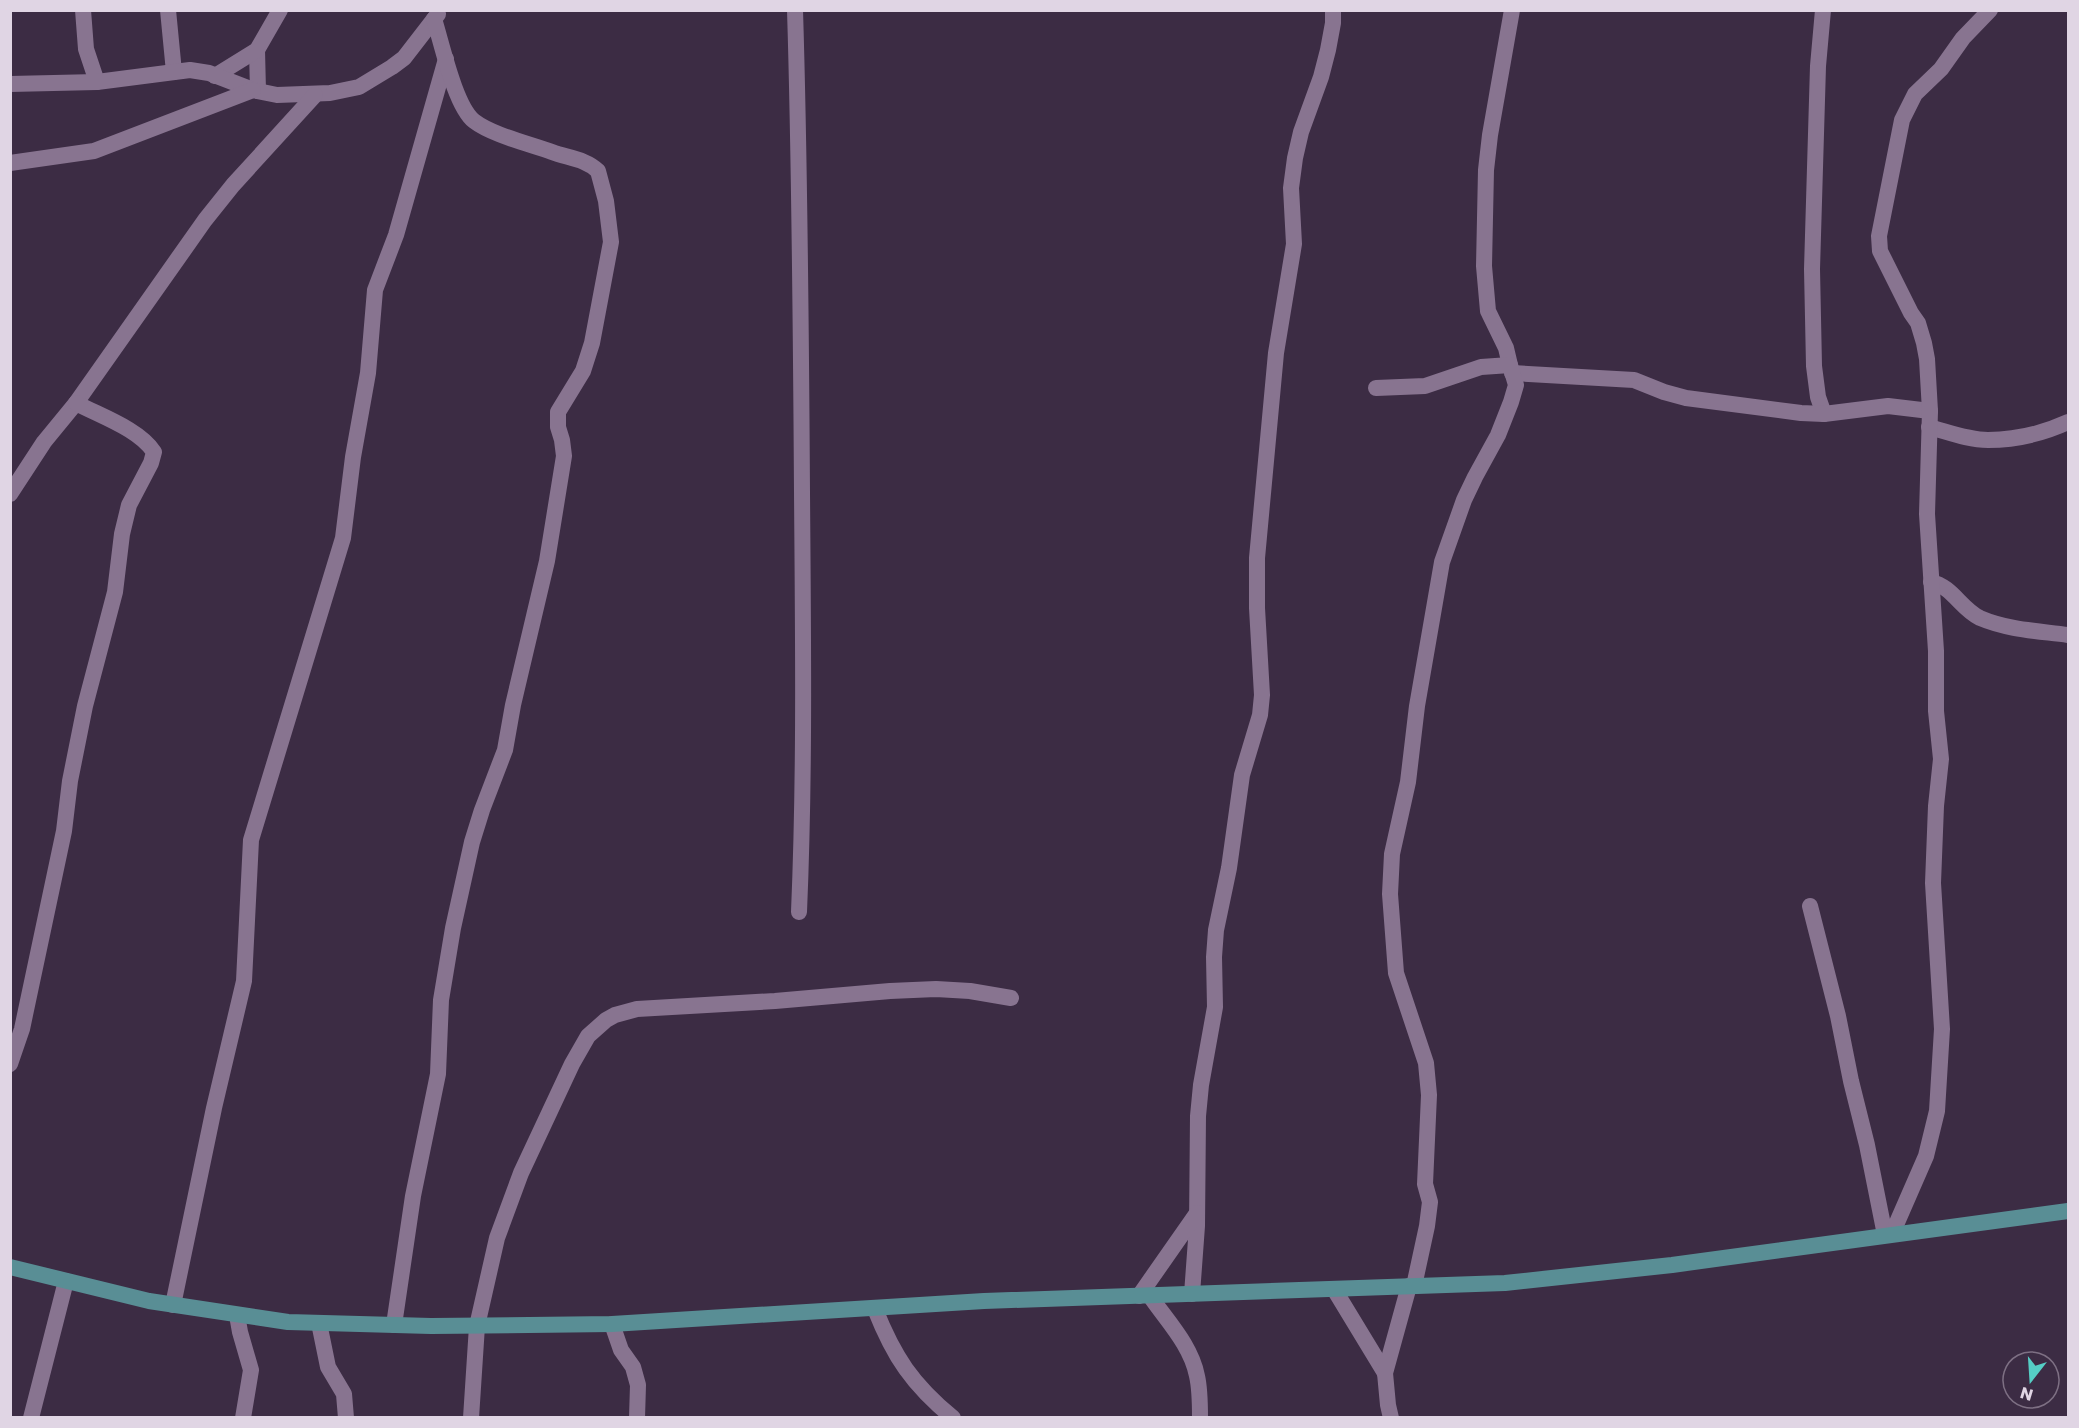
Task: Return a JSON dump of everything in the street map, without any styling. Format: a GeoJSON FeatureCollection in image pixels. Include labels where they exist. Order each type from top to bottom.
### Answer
{"type":"FeatureCollection","features":[{"type":"Feature","properties":{"kind":"main road"},"geometry":{"type":"LineString","coordinates":[[10,1267],[173,1305],[288,1322],[477,1326],[612,1324],[984,1302],[1505,1283],[1672,1265],[2068,1211]]}},
{"type":"Feature","properties":{"kind":"street"},"geometry":{"type":"LineString","coordinates":[[83,10],[86,49],[97,82]]}},
{"type":"Feature","properties":{"kind":"street"},"geometry":{"type":"LineString","coordinates":[[168,10],[174,72]]}},
{"type":"Feature","properties":{"kind":"street"},"geometry":{"type":"LineString","coordinates":[[215,76],[257,50],[280,10]]}},
{"type":"Feature","properties":{"kind":"street"},"geometry":{"type":"LineString","coordinates":[[795,10],[802,375],[804,664],[803,805],[799,912]]}},
{"type":"Feature","properties":{"kind":"street"},"geometry":{"type":"LineString","coordinates":[[1192,1294],[1201,1085],[1215,1007],[1216,930],[1229,868],[1242,775],[1260,715],[1262,695],[1257,608],[1257,558],[1276,353],[1294,244],[1292,188],[1295,158],[1301,132],[1321,78],[1333,23],[1333,10]]}},
{"type":"Feature","properties":{"kind":"street"},"geometry":{"type":"LineString","coordinates":[[1391,1418],[1385,1372],[1412,1286],[1427,1226],[1430,1202],[1425,1184],[1429,1095],[1426,1063],[1396,973],[1390,894],[1392,854],[1408,782],[1417,706],[1442,562],[1464,500],[1498,435],[1516,385],[1506,348],[1488,311],[1484,266],[1486,170],[1512,10]]}},
{"type":"Feature","properties":{"kind":"street"},"geometry":{"type":"LineString","coordinates":[[1823,10],[1817,89],[1812,269],[1814,366],[1818,397],[1824,414]]}},
{"type":"Feature","properties":{"kind":"street"},"geometry":{"type":"LineString","coordinates":[[1888,1234],[1932,1136],[1937,1111],[1941,1063],[1941,1010],[1933,884],[1936,807],[1941,759],[1936,711],[1936,651],[1927,514],[1929,419],[1924,343],[1918,323],[1880,251],[1879,236],[1902,120],[1915,94],[1941,69],[1963,38],[1990,10]]}},
{"type":"Feature","properties":{"kind":"street"},"geometry":{"type":"LineString","coordinates":[[10,84],[97,82],[190,70],[276,95],[330,93],[359,87],[404,58],[437,15]]}},
{"type":"Feature","properties":{"kind":"street"},"geometry":{"type":"LineString","coordinates":[[394,1325],[413,1196],[438,1074],[441,1000],[453,928],[472,842],[505,750],[513,705],[547,561],[564,456],[558,427],[558,412],[582,371],[592,343],[611,242],[606,201],[598,171],[584,161],[567,158],[498,133],[474,121],[464,110],[446,59],[437,15]]}},
{"type":"Feature","properties":{"kind":"street"},"geometry":{"type":"LineString","coordinates":[[256,90],[257,50]]}},
{"type":"Feature","properties":{"kind":"street"},"geometry":{"type":"LineString","coordinates":[[173,1305],[244,981],[251,840],[343,538],[353,457],[368,373],[375,290],[396,235],[446,59]]}},
{"type":"Feature","properties":{"kind":"street"},"geometry":{"type":"LineString","coordinates":[[226,101],[235,84]]}},
{"type":"Feature","properties":{"kind":"street"},"geometry":{"type":"LineString","coordinates":[[10,163],[94,151],[256,90]]}},
{"type":"Feature","properties":{"kind":"street"},"geometry":{"type":"LineString","coordinates":[[10,494],[44,442],[75,403],[205,220],[233,185],[315,94]]}},
{"type":"Feature","properties":{"kind":"street"},"geometry":{"type":"LineString","coordinates":[[1376,388],[1425,386],[1481,367],[1634,380],[1686,398],[1801,414],[1824,414],[1888,406],[1929,419],[1960,435],[1988,440],[2041,434],[2068,422]]}},
{"type":"Feature","properties":{"kind":"street"},"geometry":{"type":"LineString","coordinates":[[10,1064],[22,1029],[59,853],[85,706],[115,592],[122,534],[129,505],[151,463],[154,452],[138,435],[75,403]]}},
{"type":"Feature","properties":{"kind":"street"},"geometry":{"type":"LineString","coordinates":[[1931,582],[1944,587],[1970,612],[1980,618],[2023,630],[2068,635]]}},
{"type":"Feature","properties":{"kind":"street"},"geometry":{"type":"LineString","coordinates":[[1810,906],[1888,1234]]}},
{"type":"Feature","properties":{"kind":"street"},"geometry":{"type":"LineString","coordinates":[[471,1418],[477,1326],[497,1238],[539,1131],[580,1048],[588,1036],[606,1020],[637,1009],[936,988],[1011,998]]}},
{"type":"Feature","properties":{"kind":"street"},"geometry":{"type":"LineString","coordinates":[[1197,1213],[1145,1296],[1181,1340],[1193,1362],[1197,1376],[1200,1418]]}},
{"type":"Feature","properties":{"kind":"street"},"geometry":{"type":"LineString","coordinates":[[31,1418],[66,1281]]}},
{"type":"Feature","properties":{"kind":"street"},"geometry":{"type":"LineString","coordinates":[[1334,1289],[1385,1372]]}},
{"type":"Feature","properties":{"kind":"street"},"geometry":{"type":"LineString","coordinates":[[875,1309],[887,1338],[909,1376],[953,1418]]}},
{"type":"Feature","properties":{"kind":"street"},"geometry":{"type":"LineString","coordinates":[[237,1315],[251,1370],[243,1418]]}},
{"type":"Feature","properties":{"kind":"street"},"geometry":{"type":"LineString","coordinates":[[319,1323],[328,1367],[344,1394],[346,1418]]}},
{"type":"Feature","properties":{"kind":"street"},"geometry":{"type":"LineString","coordinates":[[612,1324],[621,1350],[633,1367],[638,1385],[637,1418]]}}]}
